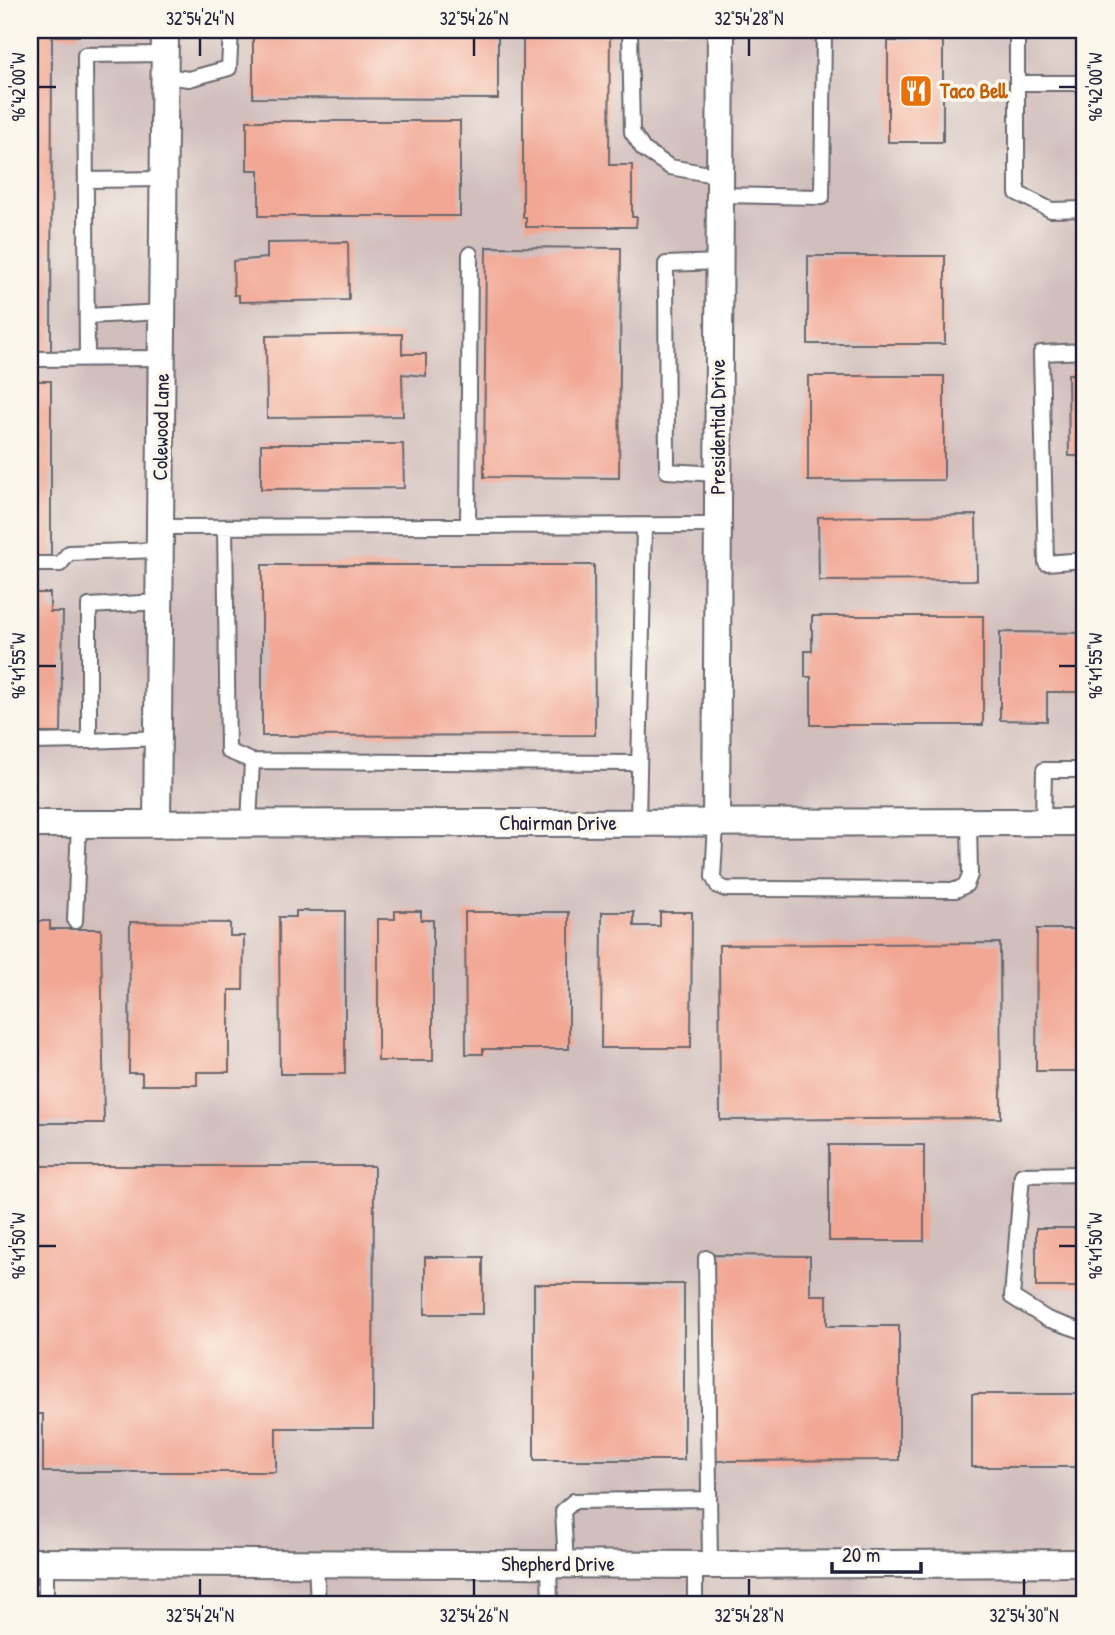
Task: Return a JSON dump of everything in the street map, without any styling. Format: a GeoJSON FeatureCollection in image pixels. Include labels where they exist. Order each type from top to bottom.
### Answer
{"type":"FeatureCollection","features":[{"type":"Feature","properties":{"kind":"street","name":"Presidential Drive"},"geometry":{"type":"LineString","coordinates":[[716,824],[721,30]]}},
{"type":"Feature","properties":{"kind":"street","name":"Colewood Lane"},"geometry":{"type":"LineString","coordinates":[[157,824],[165,54]]}},
{"type":"Feature","properties":{"kind":"street","name":"Chairman Drive"},"geometry":{"type":"LineString","coordinates":[[30,824],[1085,822]]}},
{"type":"Feature","properties":{"kind":"street","name":"Shepherd Drive"},"geometry":{"type":"LineString","coordinates":[[38,1562],[703,1565],[1085,1563]]}},
{"type":"Feature","properties":{"kind":"lane"},"geometry":{"type":"LineString","coordinates":[[88,358],[85,55],[165,54],[189,79],[229,68],[231,30]]}},
{"type":"Feature","properties":{"kind":"lane"},"geometry":{"type":"LineString","coordinates":[[630,30],[632,132],[643,149],[670,167],[720,185],[822,197],[824,30]]}},
{"type":"Feature","properties":{"kind":"lane"},"geometry":{"type":"LineString","coordinates":[[1017,30],[1017,193],[1051,210],[1085,209]]}},
{"type":"Feature","properties":{"kind":"lane"},"geometry":{"type":"LineString","coordinates":[[1017,83],[1085,83]]}},
{"type":"Feature","properties":{"kind":"lane"},"geometry":{"type":"LineString","coordinates":[[86,180],[164,179]]}},
{"type":"Feature","properties":{"kind":"lane"},"geometry":{"type":"LineString","coordinates":[[468,526],[470,254]]}},
{"type":"Feature","properties":{"kind":"lane"},"geometry":{"type":"LineString","coordinates":[[718,474],[667,471],[666,264],[719,262]]}},
{"type":"Feature","properties":{"kind":"lane"},"geometry":{"type":"LineString","coordinates":[[88,316],[162,312]]}},
{"type":"Feature","properties":{"kind":"lane"},"geometry":{"type":"LineString","coordinates":[[1085,351],[1041,353],[1046,563],[1085,560]]}},
{"type":"Feature","properties":{"kind":"lane"},"geometry":{"type":"LineString","coordinates":[[30,359],[162,358]]}},
{"type":"Feature","properties":{"kind":"lane"},"geometry":{"type":"LineString","coordinates":[[30,564],[60,564],[69,553],[225,527],[717,525]]}},
{"type":"Feature","properties":{"kind":"lane"},"geometry":{"type":"LineString","coordinates":[[638,823],[644,526]]}},
{"type":"Feature","properties":{"kind":"lane"},"geometry":{"type":"LineString","coordinates":[[225,527],[228,751],[252,761],[638,763]]}},
{"type":"Feature","properties":{"kind":"lane"},"geometry":{"type":"LineString","coordinates":[[89,740],[89,606],[159,602]]}},
{"type":"Feature","properties":{"kind":"lane"},"geometry":{"type":"LineString","coordinates":[[30,742],[159,738]]}},
{"type":"Feature","properties":{"kind":"lane"},"geometry":{"type":"LineString","coordinates":[[249,824],[252,761]]}},
{"type":"Feature","properties":{"kind":"lane"},"geometry":{"type":"LineString","coordinates":[[1043,822],[1044,770],[1085,770]]}},
{"type":"Feature","properties":{"kind":"lane"},"geometry":{"type":"LineString","coordinates":[[716,824],[713,877],[718,886],[726,889],[956,890],[966,885],[970,875],[969,823]]}},
{"type":"Feature","properties":{"kind":"lane"},"geometry":{"type":"LineString","coordinates":[[75,921],[79,824]]}},
{"type":"Feature","properties":{"kind":"lane"},"geometry":{"type":"LineString","coordinates":[[1085,1174],[1022,1175],[1012,1297],[1047,1320],[1085,1332]]}},
{"type":"Feature","properties":{"kind":"lane"},"geometry":{"type":"LineString","coordinates":[[695,1605],[703,1565],[709,1499],[706,1258]]}},
{"type":"Feature","properties":{"kind":"lane"},"geometry":{"type":"LineString","coordinates":[[550,1605],[563,1511],[574,1501],[709,1499]]}},
{"type":"Feature","properties":{"kind":"lane"},"geometry":{"type":"LineString","coordinates":[[38,1562],[46,1605]]}},
{"type":"Feature","properties":{"kind":"lane"},"geometry":{"type":"LineString","coordinates":[[316,1563],[317,1605]]}},
{"type":"Feature","properties":{"kind":"shaded area"},"geometry":{"type":"Polygon","coordinates":[[[30,30],[1085,30],[1085,1605],[30,1605],[30,30]]]}},
{"type":"Feature","properties":{"kind":"building"},"geometry":{"type":"Polygon","coordinates":[[[30,30],[79,30],[79,36],[52,36],[51,353],[30,353],[30,30]]]}},
{"type":"Feature","properties":{"kind":"building"},"geometry":{"type":"Polygon","coordinates":[[[253,30],[498,30],[498,99],[253,98],[253,30]]]}},
{"type":"Feature","properties":{"kind":"building"},"geometry":{"type":"Polygon","coordinates":[[[523,30],[610,30],[609,165],[632,165],[632,217],[637,217],[636,227],[526,227],[526,217],[523,217],[523,30]]]}},
{"type":"Feature","properties":{"kind":"building","name":"Taco Bell"},"geometry":{"type":"Polygon","coordinates":[[[888,41],[943,41],[943,142],[888,142],[888,41]]]}},
{"type":"Feature","properties":{"kind":"building"},"geometry":{"type":"Polygon","coordinates":[[[247,121],[460,121],[460,216],[259,216],[259,170],[247,170],[247,121]]]}},
{"type":"Feature","properties":{"kind":"building"},"geometry":{"type":"Polygon","coordinates":[[[348,242],[349,300],[239,302],[239,295],[234,295],[233,261],[267,258],[267,243],[348,242]]]}},
{"type":"Feature","properties":{"kind":"building"},"geometry":{"type":"Polygon","coordinates":[[[486,247],[621,248],[619,478],[484,477],[486,247]]]}},
{"type":"Feature","properties":{"kind":"building"},"geometry":{"type":"Polygon","coordinates":[[[808,256],[945,256],[945,344],[808,344],[808,256]]]}},
{"type":"Feature","properties":{"kind":"building"},"geometry":{"type":"Polygon","coordinates":[[[402,334],[402,354],[426,354],[426,376],[402,374],[403,416],[267,418],[266,336],[402,334]]]}},
{"type":"Feature","properties":{"kind":"building"},"geometry":{"type":"Polygon","coordinates":[[[1068,374],[1085,374],[1085,456],[1069,456],[1068,374]]]}},
{"type":"Feature","properties":{"kind":"building"},"geometry":{"type":"Polygon","coordinates":[[[808,376],[944,376],[944,480],[808,481],[808,376]]]}},
{"type":"Feature","properties":{"kind":"building"},"geometry":{"type":"Polygon","coordinates":[[[30,381],[51,381],[51,558],[30,558],[30,381]]]}},
{"type":"Feature","properties":{"kind":"building"},"geometry":{"type":"Polygon","coordinates":[[[261,444],[403,444],[404,488],[261,489],[261,444]]]}},
{"type":"Feature","properties":{"kind":"building"},"geometry":{"type":"Polygon","coordinates":[[[976,515],[977,580],[819,581],[818,517],[976,515]]]}},
{"type":"Feature","properties":{"kind":"building"},"geometry":{"type":"Polygon","coordinates":[[[262,565],[594,565],[595,735],[262,736],[262,565]]]}},
{"type":"Feature","properties":{"kind":"building"},"geometry":{"type":"Polygon","coordinates":[[[30,593],[50,593],[50,612],[63,612],[61,733],[30,733],[30,593]]]}},
{"type":"Feature","properties":{"kind":"building"},"geometry":{"type":"Polygon","coordinates":[[[812,616],[983,616],[983,725],[811,725],[811,677],[805,677],[805,651],[812,651],[812,616]]]}},
{"type":"Feature","properties":{"kind":"building"},"geometry":{"type":"Polygon","coordinates":[[[1000,632],[1085,633],[1085,692],[1047,692],[1047,721],[1000,720],[1000,632]]]}},
{"type":"Feature","properties":{"kind":"building"},"geometry":{"type":"Polygon","coordinates":[[[296,911],[345,911],[345,1074],[280,1074],[279,917],[296,917],[296,911]]]}},
{"type":"Feature","properties":{"kind":"building"},"geometry":{"type":"Polygon","coordinates":[[[395,911],[421,911],[421,920],[433,920],[433,1061],[378,1061],[378,919],[395,919],[395,911]]]}},
{"type":"Feature","properties":{"kind":"building"},"geometry":{"type":"Polygon","coordinates":[[[465,912],[569,912],[569,1049],[483,1049],[483,1054],[466,1054],[465,912]]]}},
{"type":"Feature","properties":{"kind":"building"},"geometry":{"type":"Polygon","coordinates":[[[602,912],[634,912],[634,926],[660,926],[660,912],[692,912],[691,1048],[601,1048],[602,912]]]}},
{"type":"Feature","properties":{"kind":"building"},"geometry":{"type":"Polygon","coordinates":[[[30,921],[50,921],[50,929],[101,929],[104,1123],[30,1123],[30,921]]]}},
{"type":"Feature","properties":{"kind":"building"},"geometry":{"type":"Polygon","coordinates":[[[130,922],[230,923],[230,936],[244,936],[243,990],[229,990],[229,1072],[197,1072],[197,1085],[142,1085],[142,1073],[129,1073],[130,922]]]}},
{"type":"Feature","properties":{"kind":"building"},"geometry":{"type":"Polygon","coordinates":[[[1037,929],[1085,929],[1085,1071],[1036,1071],[1037,929]]]}},
{"type":"Feature","properties":{"kind":"building"},"geometry":{"type":"Polygon","coordinates":[[[1000,943],[1001,1118],[720,1120],[719,945],[1000,943]]]}},
{"type":"Feature","properties":{"kind":"building"},"geometry":{"type":"Polygon","coordinates":[[[829,1145],[924,1145],[924,1241],[829,1241],[829,1145]]]}},
{"type":"Feature","properties":{"kind":"building"},"geometry":{"type":"Polygon","coordinates":[[[30,1166],[374,1166],[373,1428],[276,1428],[276,1472],[43,1472],[43,1414],[30,1414],[30,1166]]]}},
{"type":"Feature","properties":{"kind":"building"},"geometry":{"type":"Polygon","coordinates":[[[1036,1228],[1085,1228],[1085,1287],[1036,1287],[1036,1228]]]}},
{"type":"Feature","properties":{"kind":"building"},"geometry":{"type":"Polygon","coordinates":[[[713,1255],[810,1256],[810,1295],[827,1295],[827,1326],[899,1326],[899,1460],[713,1461],[713,1255]]]}},
{"type":"Feature","properties":{"kind":"building"},"geometry":{"type":"Polygon","coordinates":[[[425,1257],[483,1257],[483,1314],[425,1314],[425,1257]]]}},
{"type":"Feature","properties":{"kind":"building"},"geometry":{"type":"Polygon","coordinates":[[[534,1284],[684,1284],[684,1460],[534,1460],[534,1284]]]}},
{"type":"Feature","properties":{"kind":"building"},"geometry":{"type":"Polygon","coordinates":[[[972,1394],[1085,1394],[1085,1467],[972,1467],[972,1394]]]}},
{"type":"Feature","properties":{"kind":"place","name":"Taco Bell"},"geometry":{"type":"Point","coordinates":[916,91]}}]}
